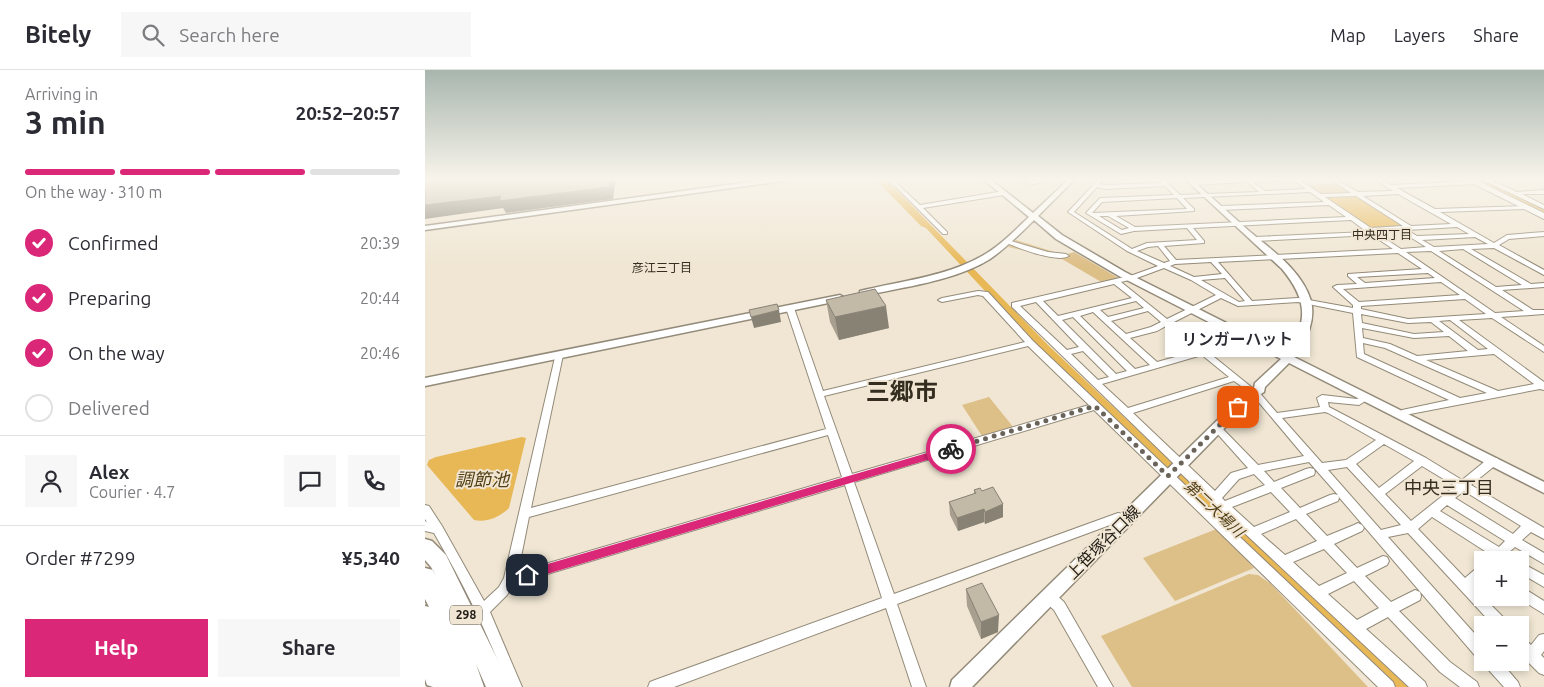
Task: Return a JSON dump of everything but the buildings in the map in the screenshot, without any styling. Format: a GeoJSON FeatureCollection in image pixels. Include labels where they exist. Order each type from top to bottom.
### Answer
{"type":"FeatureCollection","features":[{"type":"Feature","properties":{"kind":"highway","name":"298"},"geometry":{"type":"LineString","coordinates":[[425,547],[439,561],[505,682]]}},
{"type":"Feature","properties":{"kind":"highway","name":"298"},"geometry":{"type":"LineString","coordinates":[[425,552],[472,654]]}},
{"type":"Feature","properties":{"kind":"highway"},"geometry":{"type":"LineString","coordinates":[[425,577],[443,612],[473,687]]}},
{"type":"Feature","properties":{"kind":"highway"},"geometry":{"type":"LineString","coordinates":[[425,616],[445,682]]}},
{"type":"Feature","properties":{"kind":"highway"},"geometry":{"type":"LineString","coordinates":[[425,649],[445,682]]}},
{"type":"Feature","properties":{"kind":"main road"},"geometry":{"type":"LineString","coordinates":[[1526,208],[1544,216]]}},
{"type":"Feature","properties":{"kind":"street"},"geometry":{"type":"LineString","coordinates":[[425,228],[573,208]]}},
{"type":"Feature","properties":{"kind":"street"},"geometry":{"type":"LineString","coordinates":[[920,208],[945,233]]}},
{"type":"Feature","properties":{"kind":"street"},"geometry":{"type":"LineString","coordinates":[[1023,208],[1070,244],[1132,278],[1544,482]]}},
{"type":"Feature","properties":{"kind":"street"},"geometry":{"type":"LineString","coordinates":[[1025,208],[1034,216]]}},
{"type":"Feature","properties":{"kind":"street"},"geometry":{"type":"LineString","coordinates":[[425,382],[917,282],[975,263],[1002,246],[1042,208]]}},
{"type":"Feature","properties":{"kind":"street"},"geometry":{"type":"LineString","coordinates":[[1075,208],[1071,212],[1132,251],[1193,279],[1238,304],[1306,301],[1357,308],[1408,321],[1544,312]]}},
{"type":"Feature","properties":{"kind":"street"},"geometry":{"type":"LineString","coordinates":[[1093,208],[1089,212],[1121,232]]}},
{"type":"Feature","properties":{"kind":"street"},"geometry":{"type":"LineString","coordinates":[[1093,215],[1192,210],[1190,208]]}},
{"type":"Feature","properties":{"kind":"street"},"geometry":{"type":"LineString","coordinates":[[1221,208],[1226,208]]}},
{"type":"Feature","properties":{"kind":"street","name":"上笹塚谷口線"},"geometry":{"type":"LineString","coordinates":[[959,687],[1289,357],[1305,331],[1308,317],[1306,301],[1293,276],[1221,208]]}},
{"type":"Feature","properties":{"kind":"street"},"geometry":{"type":"LineString","coordinates":[[1337,208],[1544,349]]}},
{"type":"Feature","properties":{"kind":"street"},"geometry":{"type":"LineString","coordinates":[[1379,208],[1411,228]]}},
{"type":"Feature","properties":{"kind":"street"},"geometry":{"type":"LineString","coordinates":[[1428,208],[1542,270]]}},
{"type":"Feature","properties":{"kind":"street"},"geometry":{"type":"LineString","coordinates":[[1434,211],[1506,208]]}},
{"type":"Feature","properties":{"kind":"street"},"geometry":{"type":"LineString","coordinates":[[1109,214],[1134,229]]}},
{"type":"Feature","properties":{"kind":"street"},"geometry":{"type":"LineString","coordinates":[[1107,235],[1134,229],[1353,218]]}},
{"type":"Feature","properties":{"kind":"street"},"geometry":{"type":"LineString","coordinates":[[1255,239],[1459,225]]}},
{"type":"Feature","properties":{"kind":"street"},"geometry":{"type":"LineString","coordinates":[[1132,251],[1147,245],[1202,242],[1188,226]]}},
{"type":"Feature","properties":{"kind":"street"},"geometry":{"type":"LineString","coordinates":[[1400,228],[1544,320]]}},
{"type":"Feature","properties":{"kind":"street"},"geometry":{"type":"LineString","coordinates":[[1193,279],[1214,261],[1495,245],[1507,237],[1544,234]]}},
{"type":"Feature","properties":{"kind":"street"},"geometry":{"type":"LineString","coordinates":[[1416,238],[1477,235]]}},
{"type":"Feature","properties":{"kind":"street"},"geometry":{"type":"LineString","coordinates":[[1011,243],[1047,254],[1066,256]]}},
{"type":"Feature","properties":{"kind":"street"},"geometry":{"type":"LineString","coordinates":[[1159,244],[1174,262]]}},
{"type":"Feature","properties":{"kind":"street"},"geometry":{"type":"LineString","coordinates":[[1465,247],[1529,286]]}},
{"type":"Feature","properties":{"kind":"street"},"geometry":{"type":"LineString","coordinates":[[1214,261],[1250,303]]}},
{"type":"Feature","properties":{"kind":"street"},"geometry":{"type":"LineString","coordinates":[[1227,276],[1174,262],[1132,278],[1015,305],[1127,412],[1175,469],[1388,687]]}},
{"type":"Feature","properties":{"kind":"street"},"geometry":{"type":"LineString","coordinates":[[1363,285],[1351,276],[1429,271]]}},
{"type":"Feature","properties":{"kind":"street"},"geometry":{"type":"LineString","coordinates":[[1443,280],[1337,287],[1357,308],[1360,355],[1458,401]]}},
{"type":"Feature","properties":{"kind":"street"},"geometry":{"type":"LineString","coordinates":[[1116,282],[1253,392],[1276,416],[1312,464],[1378,535],[1474,644]]}},
{"type":"Feature","properties":{"kind":"street"},"geometry":{"type":"LineString","coordinates":[[1494,289],[1544,285]]}},
{"type":"Feature","properties":{"kind":"street"},"geometry":{"type":"LineString","coordinates":[[942,300],[977,293],[985,294],[1030,343],[1095,406],[1220,502],[1420,687]]}},
{"type":"Feature","properties":{"kind":"street"},"geometry":{"type":"LineString","coordinates":[[1125,337],[1154,330],[1221,295]]}},
{"type":"Feature","properties":{"kind":"street"},"geometry":{"type":"LineString","coordinates":[[1357,308],[1467,297]]}},
{"type":"Feature","properties":{"kind":"street"},"geometry":{"type":"LineString","coordinates":[[1057,318],[1137,299]]}},
{"type":"Feature","properties":{"kind":"street"},"geometry":{"type":"LineString","coordinates":[[1039,300],[1114,377]]}},
{"type":"Feature","properties":{"kind":"street"},"geometry":{"type":"LineString","coordinates":[[791,308],[919,687]]}},
{"type":"Feature","properties":{"kind":"street"},"geometry":{"type":"LineString","coordinates":[[1106,320],[1149,309]]}},
{"type":"Feature","properties":{"kind":"street"},"geometry":{"type":"LineString","coordinates":[[1095,310],[1155,365]]}},
{"type":"Feature","properties":{"kind":"street"},"geometry":{"type":"LineString","coordinates":[[1074,314],[1133,372]]}},
{"type":"Feature","properties":{"kind":"street"},"geometry":{"type":"LineString","coordinates":[[1452,318],[1544,386]]}},
{"type":"Feature","properties":{"kind":"street"},"geometry":{"type":"LineString","coordinates":[[1433,320],[1476,353]]}},
{"type":"Feature","properties":{"kind":"street"},"geometry":{"type":"LineString","coordinates":[[1358,325],[1414,336],[1451,334]]}},
{"type":"Feature","properties":{"kind":"street"},"geometry":{"type":"LineString","coordinates":[[1359,340],[1387,346],[1497,394]]}},
{"type":"Feature","properties":{"kind":"street"},"geometry":{"type":"LineString","coordinates":[[820,394],[1030,343]]}},
{"type":"Feature","properties":{"kind":"street"},"geometry":{"type":"LineString","coordinates":[[1065,353],[1084,348]]}},
{"type":"Feature","properties":{"kind":"street"},"geometry":{"type":"LineString","coordinates":[[1096,383],[1202,352]]}},
{"type":"Feature","properties":{"kind":"street"},"geometry":{"type":"LineString","coordinates":[[1415,358],[1497,352]]}},
{"type":"Feature","properties":{"kind":"street"},"geometry":{"type":"LineString","coordinates":[[481,610],[503,591],[510,580],[559,354]]}},
{"type":"Feature","properties":{"kind":"street"},"geometry":{"type":"LineString","coordinates":[[1289,357],[1365,398],[1544,488]]}},
{"type":"Feature","properties":{"kind":"street"},"geometry":{"type":"LineString","coordinates":[[1127,412],[1234,378]]}},
{"type":"Feature","properties":{"kind":"street"},"geometry":{"type":"LineString","coordinates":[[1405,412],[1544,386]]}},
{"type":"Feature","properties":{"kind":"street"},"geometry":{"type":"LineString","coordinates":[[1325,409],[1321,398],[1359,402],[1365,398]]}},
{"type":"Feature","properties":{"kind":"street"},"geometry":{"type":"LineString","coordinates":[[510,580],[1095,406]]}},
{"type":"Feature","properties":{"kind":"street"},"geometry":{"type":"LineString","coordinates":[[1276,416],[1325,409],[1422,461],[1544,534]]}},
{"type":"Feature","properties":{"kind":"street"},"geometry":{"type":"LineString","coordinates":[[1217,428],[1445,667],[1472,687]]}},
{"type":"Feature","properties":{"kind":"street"},"geometry":{"type":"LineString","coordinates":[[525,514],[832,431]]}},
{"type":"Feature","properties":{"kind":"street"},"geometry":{"type":"LineString","coordinates":[[1220,502],[1235,476],[1256,469],[1349,463],[1383,440]]}},
{"type":"Feature","properties":{"kind":"street"},"geometry":{"type":"LineString","coordinates":[[1378,494],[1422,461]]}},
{"type":"Feature","properties":{"kind":"street"},"geometry":{"type":"LineString","coordinates":[[1378,535],[1411,528],[1493,462]]}},
{"type":"Feature","properties":{"kind":"street"},"geometry":{"type":"LineString","coordinates":[[1349,463],[1493,616]]}},
{"type":"Feature","properties":{"kind":"street"},"geometry":{"type":"LineString","coordinates":[[1220,502],[1273,487],[1312,464]]}},
{"type":"Feature","properties":{"kind":"street"},"geometry":{"type":"LineString","coordinates":[[1253,532],[1333,498]]}},
{"type":"Feature","properties":{"kind":"street"},"geometry":{"type":"LineString","coordinates":[[1447,499],[1544,559]]}},
{"type":"Feature","properties":{"kind":"street"},"geometry":{"type":"LineString","coordinates":[[425,509],[431,527],[481,610],[505,682]]}},
{"type":"Feature","properties":{"kind":"street"},"geometry":{"type":"LineString","coordinates":[[1432,511],[1491,551]]}},
{"type":"Feature","properties":{"kind":"street"},"geometry":{"type":"LineString","coordinates":[[655,687],[1109,520],[1118,517],[1126,518]]}},
{"type":"Feature","properties":{"kind":"street"},"geometry":{"type":"LineString","coordinates":[[1506,551],[1514,540],[1530,525]]}},
{"type":"Feature","properties":{"kind":"street"},"geometry":{"type":"LineString","coordinates":[[1284,561],[1358,528]]}},
{"type":"Feature","properties":{"kind":"street"},"geometry":{"type":"LineString","coordinates":[[1318,593],[1383,561]]}},
{"type":"Feature","properties":{"kind":"street"},"geometry":{"type":"LineString","coordinates":[[1529,573],[1544,582]]}},
{"type":"Feature","properties":{"kind":"street"},"geometry":{"type":"LineString","coordinates":[[1465,586],[1474,578]]}},
{"type":"Feature","properties":{"kind":"street"},"geometry":{"type":"LineString","coordinates":[[1356,627],[1415,596]]}},
{"type":"Feature","properties":{"kind":"street"},"geometry":{"type":"LineString","coordinates":[[1049,597],[1059,606],[1106,687]]}},
{"type":"Feature","properties":{"kind":"street"},"geometry":{"type":"LineString","coordinates":[[1529,598],[1544,608]]}},
{"type":"Feature","properties":{"kind":"street"},"geometry":{"type":"LineString","coordinates":[[1544,640],[1531,656],[1544,668]]}},
{"type":"Feature","properties":{"kind":"street"},"geometry":{"type":"LineString","coordinates":[[1499,671],[1513,687]]}},
{"type":"Feature","properties":{"kind":"shaded area"},"geometry":{"type":"Polygon","coordinates":[[[1016,240],[1064,255],[1074,252],[1120,279],[1103,283],[1062,259],[1008,247],[1016,240]]]}},
{"type":"Feature","properties":{"kind":"shaded area"},"geometry":{"type":"Polygon","coordinates":[[[989,397],[1014,428],[982,436],[962,405],[989,397]]]}},
{"type":"Feature","properties":{"kind":"shaded area"},"geometry":{"type":"Polygon","coordinates":[[[1219,528],[1254,568],[1175,601],[1143,558],[1219,528]]]}},
{"type":"Feature","properties":{"kind":"shaded area"},"geometry":{"type":"Polygon","coordinates":[[[1249,574],[1258,575],[1271,584],[1368,687],[1132,687],[1101,636],[1249,574]]]}},
{"type":"Feature","properties":{"kind":"water","name":"第二大場川"},"geometry":{"type":"Polygon","coordinates":[[[903,208],[914,208],[1048,345],[1409,687],[1393,687],[1044,354],[926,228],[921,226],[903,208]]]}},
{"type":"Feature","properties":{"kind":"water"},"geometry":{"type":"Polygon","coordinates":[[[1341,208],[1375,208],[1404,226],[1371,228],[1341,208]]]}},
{"type":"Feature","properties":{"kind":"water"},"geometry":{"type":"Polygon","coordinates":[[[1533,208],[1544,209],[1544,213],[1533,208]]]}},
{"type":"Feature","properties":{"kind":"water","name":"調節池"},"geometry":{"type":"Polygon","coordinates":[[[522,437],[526,438],[509,508],[497,517],[488,520],[474,520],[427,465],[429,460],[436,457],[522,437]]]}},
{"type":"Feature","properties":{"kind":"tunnel"},"geometry":{"type":"LineString","coordinates":[[474,660],[484,687]]}},
{"type":"Feature","properties":{"kind":"way so far"},"geometry":{"type":"LineString","coordinates":[[951,449],[1095,406],[1168,476],[1238,407]]}},
{"type":"Feature","properties":{"kind":"place","name":"リンガーハット"},"geometry":{"type":"Point","coordinates":[1238,407]}},
{"type":"Feature","properties":{"kind":"district","name":"中央四丁目"},"geometry":{"type":"Point","coordinates":[1382,235]}},
{"type":"Feature","properties":{"kind":"district","name":"彦江三丁目"},"geometry":{"type":"Point","coordinates":[662,268]}},
{"type":"Feature","properties":{"kind":"district","name":"三郷市"},"geometry":{"type":"Point","coordinates":[902,392]}},
{"type":"Feature","properties":{"kind":"district","name":"中央三丁目"},"geometry":{"type":"Point","coordinates":[1449,488]}},
{"type":"Feature","properties":{"kind":"route"},"geometry":{"type":"LineString","coordinates":[[527,575],[951,449]]}}]}
